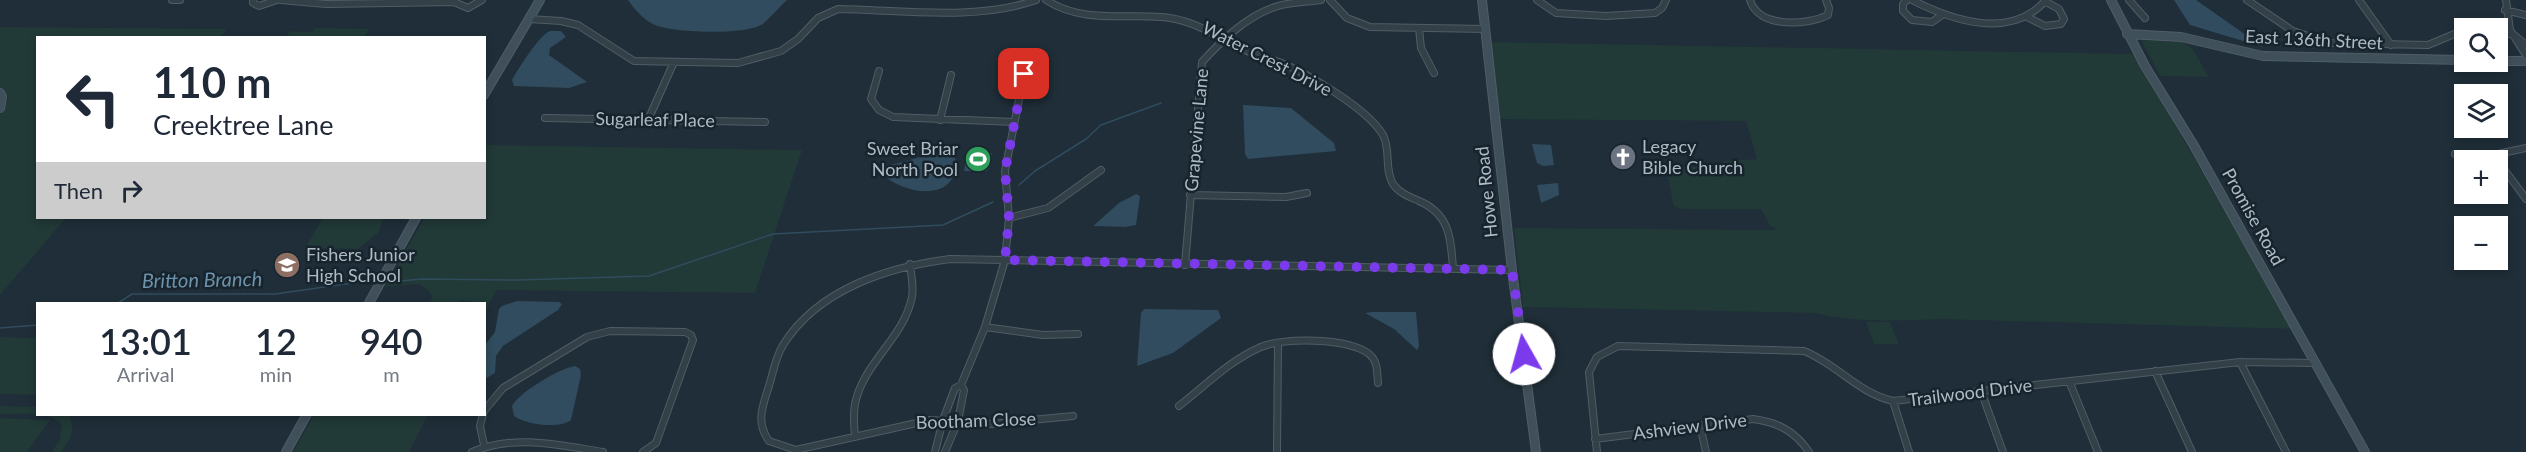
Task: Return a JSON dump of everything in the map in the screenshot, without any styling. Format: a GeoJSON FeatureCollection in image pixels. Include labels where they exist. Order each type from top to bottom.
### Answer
{"type":"FeatureCollection","features":[{"type":"Feature","properties":{"kind":"street"},"geometry":{"type":"LineString","coordinates":[[172,0],[180,0]]}},
{"type":"Feature","properties":{"kind":"street"},"geometry":{"type":"LineString","coordinates":[[253,0],[253,3],[259,6],[279,0],[326,4],[457,1],[465,8],[474,7],[482,0]]}},
{"type":"Feature","properties":{"kind":"street"},"geometry":{"type":"LineString","coordinates":[[486,92],[540,0]]}},
{"type":"Feature","properties":{"kind":"street"},"geometry":{"type":"LineString","coordinates":[[529,19],[561,21],[578,25],[629,59],[738,63],[768,56],[792,44],[818,18],[838,9],[986,12],[1013,8],[1036,0]]}},
{"type":"Feature","properties":{"kind":"street","name":"Water Crest Drive"},"geometry":{"type":"LineString","coordinates":[[1046,0],[1061,10],[1077,14],[1180,19],[1197,24],[1245,51],[1281,63],[1323,85],[1379,129],[1387,145],[1389,171],[1394,184],[1405,195],[1434,207],[1443,216],[1449,228],[1453,269]]}},
{"type":"Feature","properties":{"kind":"street","name":"Grapevine Lane"},"geometry":{"type":"LineString","coordinates":[[1185,265],[1202,62],[1226,40],[1267,10],[1280,5],[1321,0]]}},
{"type":"Feature","properties":{"kind":"street"},"geometry":{"type":"LineString","coordinates":[[1330,0],[1340,15],[1353,23],[1370,27],[1486,28]]}},
{"type":"Feature","properties":{"kind":"street","name":"Howe Road"},"geometry":{"type":"LineString","coordinates":[[1482,0],[1512,270],[1536,452]]}},
{"type":"Feature","properties":{"kind":"street"},"geometry":{"type":"LineString","coordinates":[[1537,0],[1544,7],[1559,14],[1636,16],[1655,13],[1664,6],[1666,0]]}},
{"type":"Feature","properties":{"kind":"street"},"geometry":{"type":"LineString","coordinates":[[1750,0],[1756,13],[1767,19],[1814,21],[1828,15],[1829,8],[1826,0]]}},
{"type":"Feature","properties":{"kind":"street"},"geometry":{"type":"LineString","coordinates":[[1907,0],[1902,6],[1903,11],[1917,22],[1936,22],[1942,15]]}},
{"type":"Feature","properties":{"kind":"street"},"geometry":{"type":"LineString","coordinates":[[1912,0],[1942,15],[1986,23],[2026,17],[2046,1],[2062,12],[2064,19],[2061,24],[2045,26],[2026,17]]}},
{"type":"Feature","properties":{"kind":"street","name":"Promise Road"},"geometry":{"type":"LineString","coordinates":[[2111,0],[2127,34],[2199,154],[2365,452]]}},
{"type":"Feature","properties":{"kind":"street"},"geometry":{"type":"LineString","coordinates":[[2129,0],[2145,18]]}},
{"type":"Feature","properties":{"kind":"street"},"geometry":{"type":"LineString","coordinates":[[2247,0],[2293,31],[2308,38],[2330,43],[2428,45],[2454,34]]}},
{"type":"Feature","properties":{"kind":"street"},"geometry":{"type":"LineString","coordinates":[[2359,0],[2391,45]]}},
{"type":"Feature","properties":{"kind":"street"},"geometry":{"type":"LineString","coordinates":[[2505,0],[2505,19],[2510,32],[2526,55]]}},
{"type":"Feature","properties":{"kind":"street"},"geometry":{"type":"LineString","coordinates":[[2505,10],[2526,15]]}},
{"type":"Feature","properties":{"kind":"street"},"geometry":{"type":"LineString","coordinates":[[1419,28],[1421,48],[1434,73]]}},
{"type":"Feature","properties":{"kind":"street"},"geometry":{"type":"LineString","coordinates":[[2510,32],[2526,45]]}},
{"type":"Feature","properties":{"kind":"street","name":"East 136th Street"},"geometry":{"type":"LineString","coordinates":[[2127,34],[2181,37],[2263,56],[2454,60]]}},
{"type":"Feature","properties":{"kind":"street"},"geometry":{"type":"LineString","coordinates":[[2508,61],[2526,61]]}},
{"type":"Feature","properties":{"kind":"street"},"geometry":{"type":"LineString","coordinates":[[648,120],[674,62]]}},
{"type":"Feature","properties":{"kind":"street"},"geometry":{"type":"LineString","coordinates":[[879,72],[871,99],[877,109],[887,116],[897,119],[1014,122]]}},
{"type":"Feature","properties":{"kind":"street"},"geometry":{"type":"LineString","coordinates":[[935,452],[943,420],[955,388],[961,385],[985,327],[1005,260],[1009,218],[1005,171],[1024,74]]}},
{"type":"Feature","properties":{"kind":"street"},"geometry":{"type":"LineString","coordinates":[[940,120],[951,75]]}},
{"type":"Feature","properties":{"kind":"street"},"geometry":{"type":"LineString","coordinates":[[0,93],[2,97],[0,108]]}},
{"type":"Feature","properties":{"kind":"street","name":"Sugarleaf Place"},"geometry":{"type":"LineString","coordinates":[[545,118],[765,122]]}},
{"type":"Feature","properties":{"kind":"street"},"geometry":{"type":"LineString","coordinates":[[2508,155],[2526,148]]}},
{"type":"Feature","properties":{"kind":"street"},"geometry":{"type":"LineString","coordinates":[[1009,218],[1048,208],[1101,170]]}},
{"type":"Feature","properties":{"kind":"street"},"geometry":{"type":"LineString","coordinates":[[2508,175],[2526,199]]}},
{"type":"Feature","properties":{"kind":"street"},"geometry":{"type":"LineString","coordinates":[[1190,195],[1286,197],[1306,193]]}},
{"type":"Feature","properties":{"kind":"street"},"geometry":{"type":"LineString","coordinates":[[370,302],[415,219]]}},
{"type":"Feature","properties":{"kind":"street"},"geometry":{"type":"LineString","coordinates":[[855,437],[856,398],[910,306],[913,288],[910,264],[950,259],[1512,270]]}},
{"type":"Feature","properties":{"kind":"street","name":"Bootham Close"},"geometry":{"type":"LineString","coordinates":[[910,264],[864,280],[823,304],[794,330],[778,355],[760,413],[760,423],[764,434],[776,445],[796,450],[916,422],[943,420],[991,424],[1073,416]]}},
{"type":"Feature","properties":{"kind":"street"},"geometry":{"type":"LineString","coordinates":[[985,327],[1042,335],[1078,334]]}},
{"type":"Feature","properties":{"kind":"street"},"geometry":{"type":"LineString","coordinates":[[486,409],[503,388],[587,337],[610,331],[685,332],[691,335],[693,340],[656,443],[643,452]]}},
{"type":"Feature","properties":{"kind":"street"},"geometry":{"type":"LineString","coordinates":[[1179,406],[1250,352],[1263,345],[1278,343],[1346,344],[1359,347],[1371,354],[1378,364],[1378,383]]}},
{"type":"Feature","properties":{"kind":"street"},"geometry":{"type":"LineString","coordinates":[[1276,452],[1278,343]]}},
{"type":"Feature","properties":{"kind":"street","name":"Trailwood Drive"},"geometry":{"type":"LineString","coordinates":[[1595,439],[1588,379],[1592,362],[1602,351],[1627,345],[1795,349],[1819,356],[1869,394],[1893,401],[2240,362],[2316,363]]}},
{"type":"Feature","properties":{"kind":"street"},"geometry":{"type":"LineString","coordinates":[[2240,362],[2286,452]]}},
{"type":"Feature","properties":{"kind":"street"},"geometry":{"type":"LineString","coordinates":[[2155,371],[2192,452]]}},
{"type":"Feature","properties":{"kind":"street"},"geometry":{"type":"LineString","coordinates":[[2068,381],[2098,452]]}},
{"type":"Feature","properties":{"kind":"street"},"geometry":{"type":"LineString","coordinates":[[945,452],[958,421],[964,390],[961,385]]}},
{"type":"Feature","properties":{"kind":"street"},"geometry":{"type":"LineString","coordinates":[[1981,392],[2003,452]]}},
{"type":"Feature","properties":{"kind":"street"},"geometry":{"type":"LineString","coordinates":[[1893,401],[1908,452]]}},
{"type":"Feature","properties":{"kind":"street"},"geometry":{"type":"LineString","coordinates":[[286,452],[306,416]]}},
{"type":"Feature","properties":{"kind":"street"},"geometry":{"type":"LineString","coordinates":[[483,416],[480,426],[484,445]]}},
{"type":"Feature","properties":{"kind":"street","name":"Ashview Drive"},"geometry":{"type":"LineString","coordinates":[[1595,439],[1746,419],[1768,421],[1793,433],[1809,452]]}},
{"type":"Feature","properties":{"kind":"street"},"geometry":{"type":"LineString","coordinates":[[1700,425],[1706,452]]}},
{"type":"Feature","properties":{"kind":"street"},"geometry":{"type":"LineString","coordinates":[[1595,439],[1597,452]]}},
{"type":"Feature","properties":{"kind":"street"},"geometry":{"type":"LineString","coordinates":[[472,452],[484,445],[514,441],[603,452]]}},
{"type":"Feature","properties":{"kind":"green space"},"geometry":{"type":"Polygon","coordinates":[[[0,27],[227,29],[222,36],[36,36],[36,219],[65,219],[0,295],[0,114],[8,97],[0,88],[0,27]]]}},
{"type":"Feature","properties":{"kind":"green space"},"geometry":{"type":"Polygon","coordinates":[[[315,28],[369,29],[365,36],[287,36],[290,31],[312,32],[315,28]]]}},
{"type":"Feature","properties":{"kind":"green space"},"geometry":{"type":"Polygon","coordinates":[[[2141,40],[2182,42],[2192,48],[2209,77],[2160,76],[2141,40]]]}},
{"type":"Feature","properties":{"kind":"green space"},"geometry":{"type":"Polygon","coordinates":[[[1491,42],[2134,54],[2293,329],[1940,319],[1877,320],[1815,313],[1523,307],[1514,228],[1778,230],[1770,226],[1761,209],[1683,209],[1675,207],[1673,203],[1666,167],[1720,167],[1724,161],[1757,159],[1746,121],[1499,119],[1491,42]]]}},
{"type":"Feature","properties":{"kind":"green space"},"geometry":{"type":"Polygon","coordinates":[[[486,145],[802,150],[755,293],[496,290],[486,312],[486,302],[460,300],[458,302],[430,302],[432,297],[429,291],[418,284],[385,287],[423,219],[486,219],[486,145]]]}},
{"type":"Feature","properties":{"kind":"green space"},"geometry":{"type":"Polygon","coordinates":[[[322,219],[384,219],[378,233],[358,249],[309,248],[307,245],[322,219]]]}},
{"type":"Feature","properties":{"kind":"green space"},"geometry":{"type":"Polygon","coordinates":[[[1866,322],[1890,322],[1899,344],[1874,344],[1866,322]]]}},
{"type":"Feature","properties":{"kind":"green space"},"geometry":{"type":"Polygon","coordinates":[[[0,337],[36,338],[36,395],[0,394],[0,337]]]}},
{"type":"Feature","properties":{"kind":"green space"},"geometry":{"type":"Polygon","coordinates":[[[0,406],[36,407],[36,415],[0,414],[0,406]]]}},
{"type":"Feature","properties":{"kind":"green space"},"geometry":{"type":"Polygon","coordinates":[[[47,416],[70,416],[72,431],[70,439],[61,452],[51,452],[60,440],[62,426],[47,416]]]}},
{"type":"Feature","properties":{"kind":"green space"},"geometry":{"type":"Polygon","coordinates":[[[313,416],[427,416],[409,452],[293,452],[313,416]]]}},
{"type":"Feature","properties":{"kind":"green space"},"geometry":{"type":"Polygon","coordinates":[[[0,418],[50,420],[27,452],[0,452],[0,418]]]}},
{"type":"Feature","properties":{"kind":"water"},"geometry":{"type":"Polygon","coordinates":[[[628,0],[787,0],[761,25],[740,30],[709,32],[677,30],[655,25],[647,21],[628,0]]]}},
{"type":"Feature","properties":{"kind":"water"},"geometry":{"type":"Polygon","coordinates":[[[2174,0],[2196,0],[2263,47],[2190,25],[2174,0]]]}},
{"type":"Feature","properties":{"kind":"water"},"geometry":{"type":"Polygon","coordinates":[[[550,31],[561,31],[566,37],[550,48],[549,55],[587,82],[569,88],[514,86],[512,80],[524,60],[541,38],[550,31]]]}},
{"type":"Feature","properties":{"kind":"water"},"geometry":{"type":"Polygon","coordinates":[[[1243,105],[1291,108],[1334,143],[1336,151],[1248,159],[1245,154],[1243,105]]]}},
{"type":"Feature","properties":{"kind":"water"},"geometry":{"type":"Polygon","coordinates":[[[1532,144],[1551,145],[1554,165],[1543,166],[1537,163],[1532,144]]]}},
{"type":"Feature","properties":{"kind":"water"},"geometry":{"type":"Polygon","coordinates":[[[942,153],[955,156],[955,171],[950,182],[941,189],[929,191],[903,187],[881,173],[881,166],[942,153]]]}},
{"type":"Feature","properties":{"kind":"water","name":"Sweet Briar North Pool"},"geometry":{"type":"Polygon","coordinates":[[[967,153],[992,153],[987,171],[964,171],[967,153]]]}},
{"type":"Feature","properties":{"kind":"water"},"geometry":{"type":"Polygon","coordinates":[[[1558,183],[1559,195],[1541,203],[1537,185],[1558,183]]]}},
{"type":"Feature","properties":{"kind":"water"},"geometry":{"type":"Polygon","coordinates":[[[1136,194],[1140,196],[1136,225],[1093,226],[1119,203],[1136,194]]]}},
{"type":"Feature","properties":{"kind":"water"},"geometry":{"type":"Polygon","coordinates":[[[517,301],[562,304],[558,310],[503,346],[496,356],[495,373],[486,378],[486,344],[495,332],[499,309],[517,301]]]}},
{"type":"Feature","properties":{"kind":"water"},"geometry":{"type":"Polygon","coordinates":[[[1144,309],[1218,310],[1221,318],[1173,353],[1137,366],[1141,313],[1144,309]]]}},
{"type":"Feature","properties":{"kind":"water"},"geometry":{"type":"Polygon","coordinates":[[[1416,312],[1419,346],[1417,350],[1394,329],[1365,313],[1416,312]]]}},
{"type":"Feature","properties":{"kind":"water"},"geometry":{"type":"Polygon","coordinates":[[[575,366],[580,369],[581,375],[571,420],[566,423],[543,425],[526,422],[514,416],[512,406],[522,395],[550,376],[575,366]]]}},
{"type":"Feature","properties":{"kind":"waterway"},"geometry":{"type":"LineString","coordinates":[[1019,185],[1035,171],[1086,139],[1101,125],[1161,103]]}},
{"type":"Feature","properties":{"kind":"waterway"},"geometry":{"type":"LineString","coordinates":[[388,282],[423,279],[519,280],[649,276],[773,234],[943,225],[993,202]]}},
{"type":"Feature","properties":{"kind":"waterway","name":"Britton Branch"},"geometry":{"type":"LineString","coordinates":[[120,302],[132,294],[275,294],[360,282]]}},
{"type":"Feature","properties":{"kind":"waterway","name":"Britton Branch"},"geometry":{"type":"LineString","coordinates":[[0,328],[36,325]]}},
{"type":"Feature","properties":{"kind":"place","name":"Legacy Bible Church"},"geometry":{"type":"Point","coordinates":[1623,157]}},
{"type":"Feature","properties":{"kind":"place","name":"Sweet Briar North Pool"},"geometry":{"type":"Point","coordinates":[978,159]}},
{"type":"Feature","properties":{"kind":"place","name":"Fishers Junior High School"},"geometry":{"type":"Point","coordinates":[287,265]}},
{"type":"Feature","properties":{"kind":"route"},"geometry":{"type":"LineString","coordinates":[[1024,74],[1005,171],[1009,218],[1005,260],[1512,270],[1524,354]]}}]}
